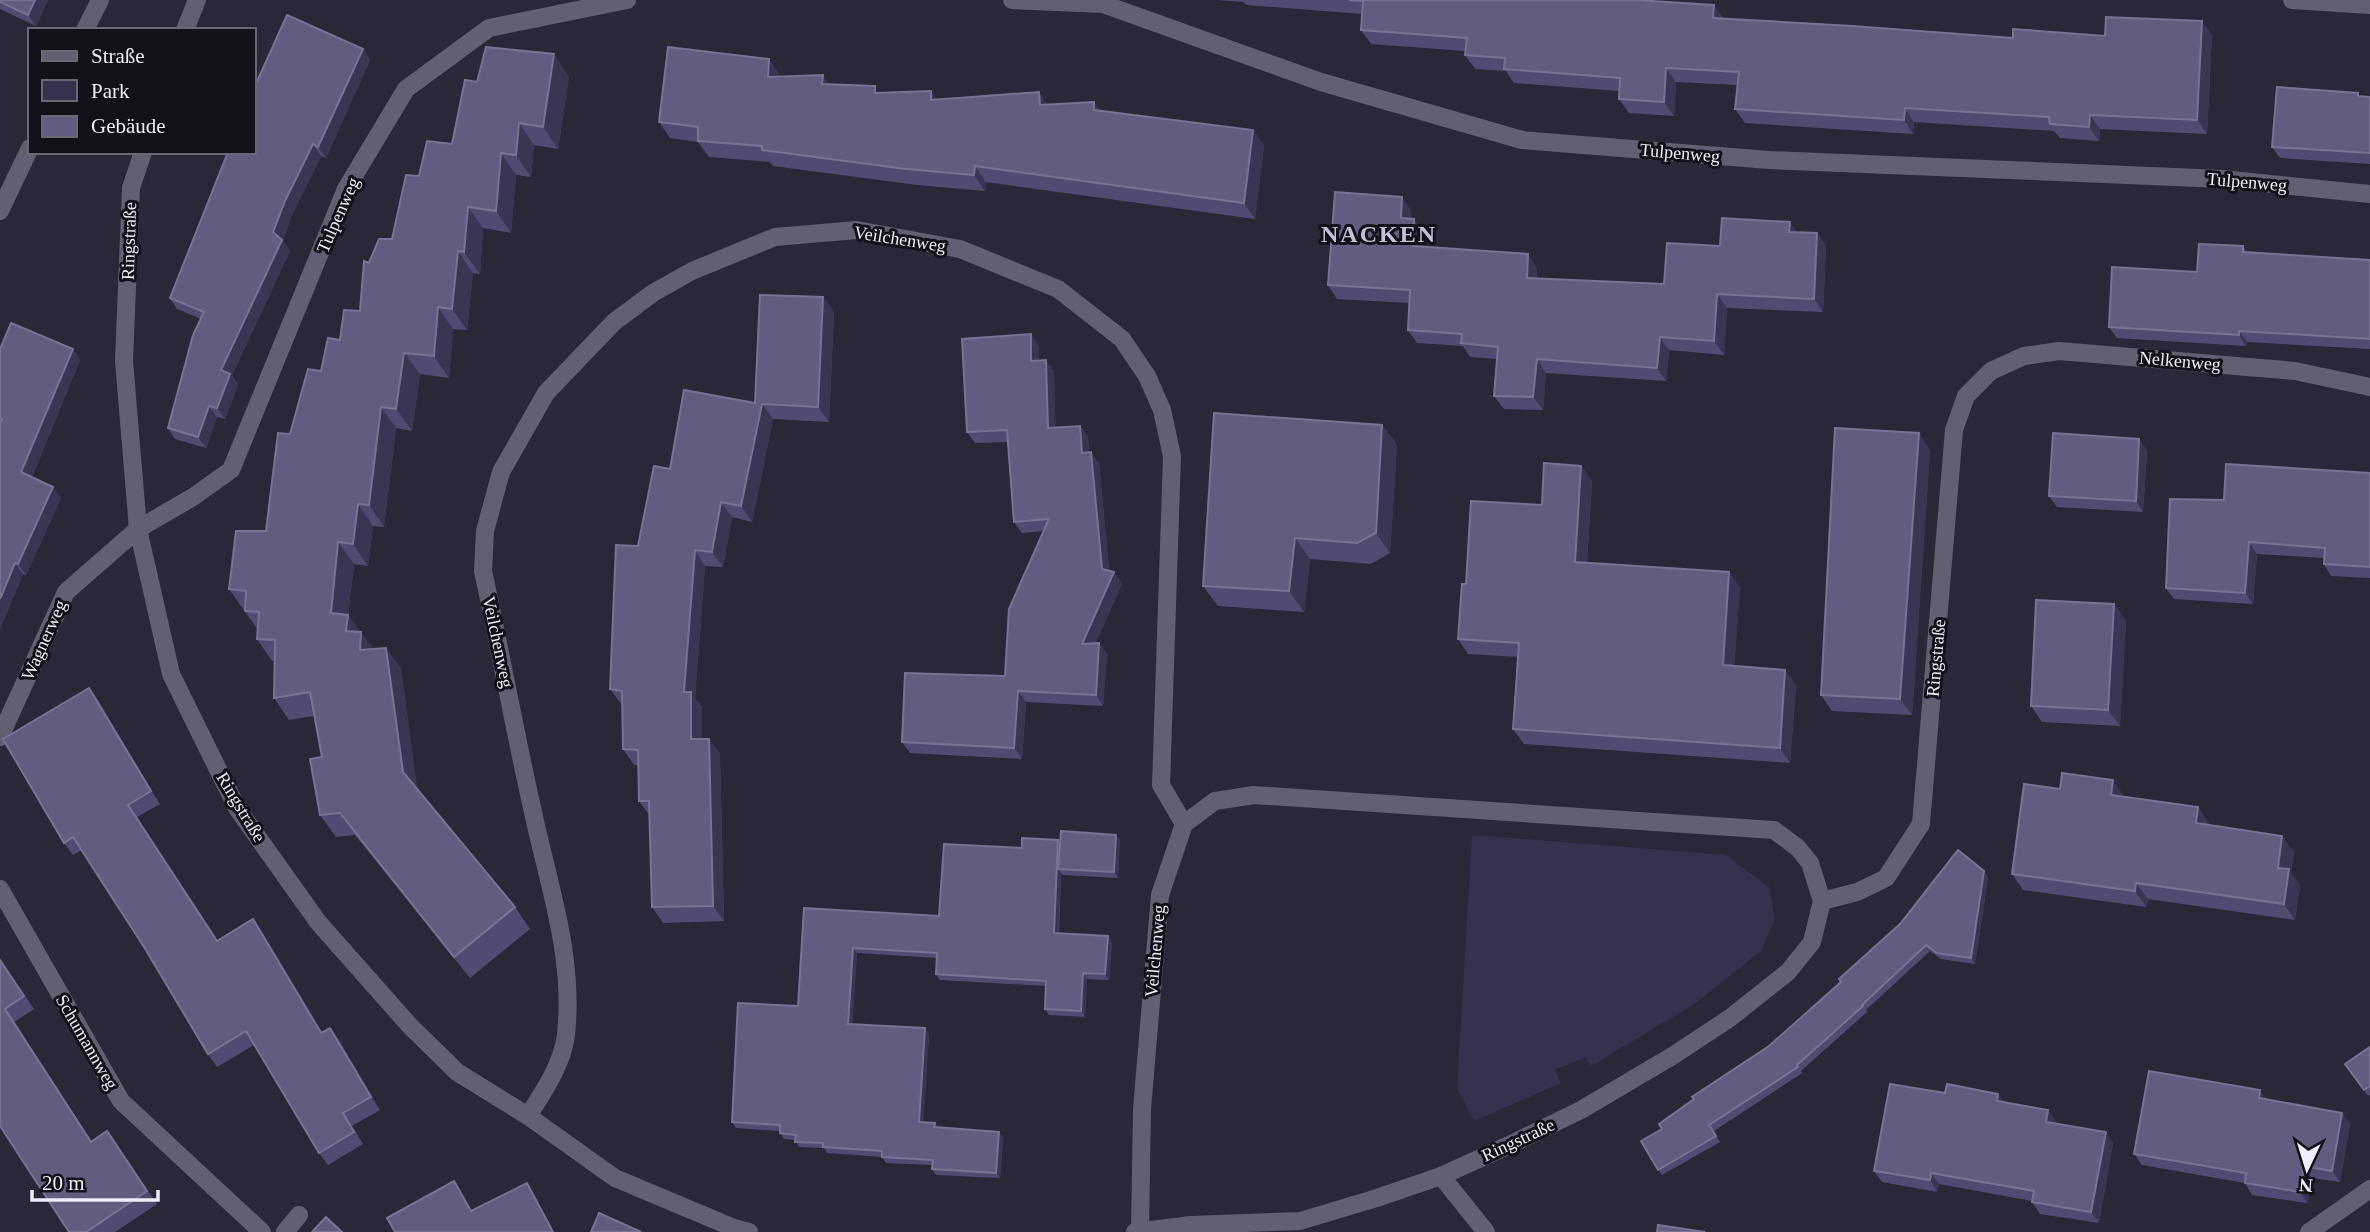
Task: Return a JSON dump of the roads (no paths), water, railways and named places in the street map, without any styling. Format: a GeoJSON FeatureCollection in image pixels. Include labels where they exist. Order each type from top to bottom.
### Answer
{"type":"FeatureCollection","features":[{"type":"Feature","properties":{"kind":"street"},"geometry":{"type":"LineString","coordinates":[[86,28],[100,0]]}},
{"type":"Feature","properties":{"kind":"street"},"geometry":{"type":"LineString","coordinates":[[187,28],[197,0]]}},
{"type":"Feature","properties":{"kind":"street","name":"Tulpenweg"},"geometry":{"type":"LineString","coordinates":[[138,529],[231,470],[346,189],[405,89],[489,29],[627,0]]}},
{"type":"Feature","properties":{"kind":"street","name":"Tulpenweg"},"geometry":{"type":"LineString","coordinates":[[1012,0],[1102,4],[1321,82],[1522,140],[1769,160],[2222,178],[2370,194]]}},
{"type":"Feature","properties":{"kind":"street"},"geometry":{"type":"LineString","coordinates":[[2292,0],[2370,5]]}},
{"type":"Feature","properties":{"kind":"street"},"geometry":{"type":"LineString","coordinates":[[0,211],[28,152]]}},
{"type":"Feature","properties":{"kind":"street","name":"Ringstraße"},"geometry":{"type":"LineString","coordinates":[[142,154],[131,188],[124,361],[138,529],[171,674],[237,808],[318,922],[410,1026],[457,1072],[528,1116],[615,1178],[749,1232]]}},
{"type":"Feature","properties":{"kind":"street","name":"Veilchenweg"},"geometry":{"type":"LineString","coordinates":[[528,1116],[554,1075],[566,1038],[569,984],[559,921],[535,821],[483,571],[485,531],[501,472],[546,393],[614,322],[653,293],[692,271],[775,237],[857,230],[960,249],[1058,289],[1122,339],[1147,376],[1163,410],[1172,457],[1161,785],[1184,824],[1160,895],[1142,1109],[1137,1231]]}},
{"type":"Feature","properties":{"kind":"street","name":"Nelkenweg"},"geometry":{"type":"LineString","coordinates":[[1991,370],[2024,356],[2059,351],[2295,371],[2370,387]]}},
{"type":"Feature","properties":{"kind":"street","name":"Ringstraße"},"geometry":{"type":"LineString","coordinates":[[1137,1231],[1191,1225],[1300,1221],[1441,1176],[1581,1110],[1730,1018],[1788,972],[1812,942],[1822,901],[1857,892],[1886,878],[1921,824],[1954,430],[1966,396],[1991,370]]}},
{"type":"Feature","properties":{"kind":"street","name":"Wagnerweg"},"geometry":{"type":"LineString","coordinates":[[0,737],[66,592],[138,529]]}},
{"type":"Feature","properties":{"kind":"street"},"geometry":{"type":"LineString","coordinates":[[1184,824],[1215,801],[1254,795],[1774,830],[1798,848],[1810,863],[1822,901]]}},
{"type":"Feature","properties":{"kind":"street","name":"Schumannweg"},"geometry":{"type":"LineString","coordinates":[[0,888],[121,1101],[262,1232]]}},
{"type":"Feature","properties":{"kind":"street"},"geometry":{"type":"LineString","coordinates":[[1441,1176],[1486,1232]]}},
{"type":"Feature","properties":{"kind":"street"},"geometry":{"type":"LineString","coordinates":[[2309,1232],[2370,1189]]}},
{"type":"Feature","properties":{"kind":"street"},"geometry":{"type":"LineString","coordinates":[[285,1232],[299,1215]]}},
{"type":"Feature","properties":{"kind":"district","name":"NACKEN"},"geometry":{"type":"Point","coordinates":[1379,234]}}]}
